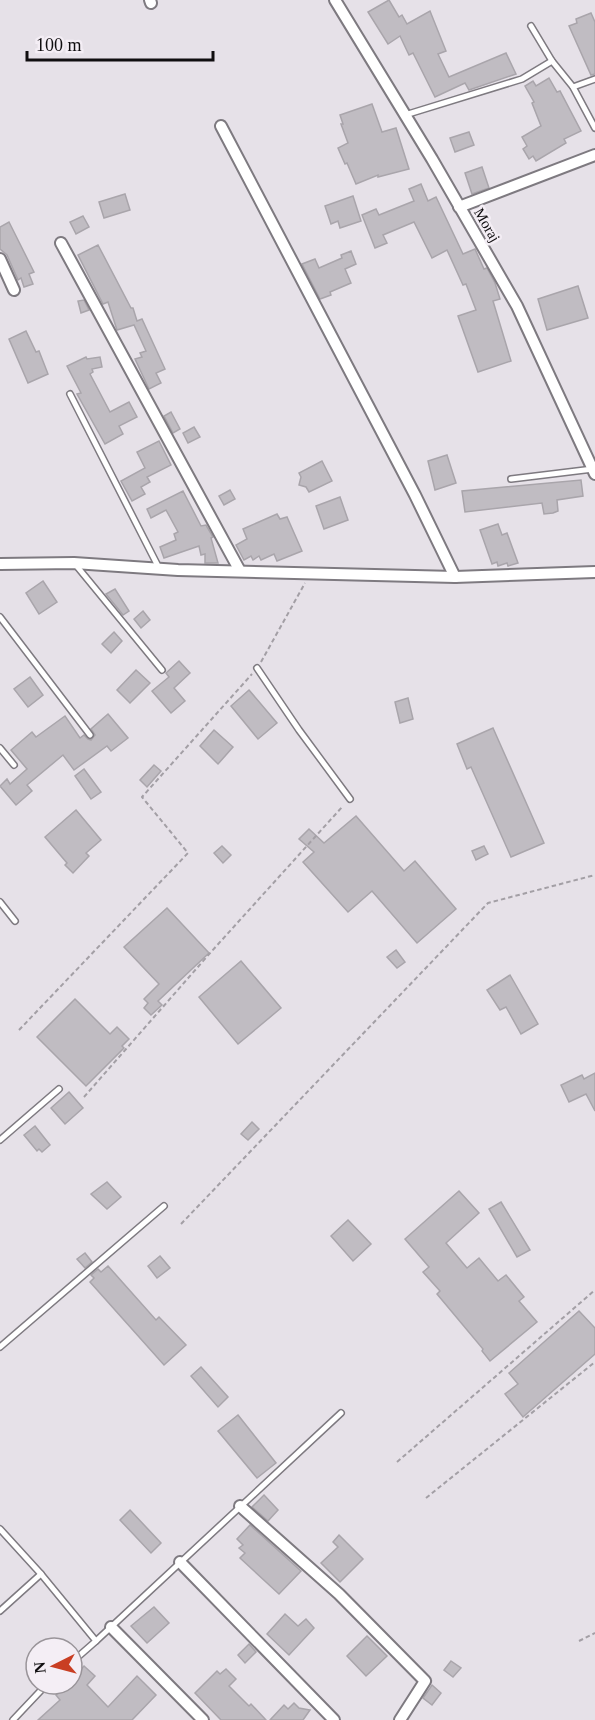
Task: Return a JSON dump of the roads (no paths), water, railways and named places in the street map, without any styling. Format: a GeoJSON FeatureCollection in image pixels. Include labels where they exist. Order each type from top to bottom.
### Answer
{"type":"FeatureCollection","features":[{"type":"Feature","properties":{"kind":"street","name":"Moraj"},"geometry":{"type":"LineString","coordinates":[[335,0],[517,306],[594,471]]}},
{"type":"Feature","properties":{"kind":"street"},"geometry":{"type":"LineString","coordinates":[[221,126],[415,495],[455,577]]}},
{"type":"Feature","properties":{"kind":"street"},"geometry":{"type":"LineString","coordinates":[[459,207],[595,155]]}},
{"type":"Feature","properties":{"kind":"street"},"geometry":{"type":"LineString","coordinates":[[61,243],[240,571]]}},
{"type":"Feature","properties":{"kind":"street"},"geometry":{"type":"LineString","coordinates":[[0,259],[14,290]]}},
{"type":"Feature","properties":{"kind":"street"},"geometry":{"type":"LineString","coordinates":[[0,564],[74,563],[160,569],[455,577],[595,572]]}},
{"type":"Feature","properties":{"kind":"street"},"geometry":{"type":"LineString","coordinates":[[240,1506],[339,1594],[425,1681],[400,1720]]}},
{"type":"Feature","properties":{"kind":"street"},"geometry":{"type":"LineString","coordinates":[[180,1562],[334,1720]]}},
{"type":"Feature","properties":{"kind":"street"},"geometry":{"type":"LineString","coordinates":[[111,1627],[203,1720]]}},
{"type":"Feature","properties":{"kind":"lane"},"geometry":{"type":"LineString","coordinates":[[531,26],[552,61],[573,87],[595,129]]}},
{"type":"Feature","properties":{"kind":"lane"},"geometry":{"type":"LineString","coordinates":[[405,115],[522,79],[552,61]]}},
{"type":"Feature","properties":{"kind":"lane"},"geometry":{"type":"LineString","coordinates":[[573,87],[595,79]]}},
{"type":"Feature","properties":{"kind":"lane"},"geometry":{"type":"LineString","coordinates":[[70,394],[160,569]]}},
{"type":"Feature","properties":{"kind":"lane"},"geometry":{"type":"LineString","coordinates":[[511,479],[594,471]]}},
{"type":"Feature","properties":{"kind":"lane"},"geometry":{"type":"LineString","coordinates":[[74,563],[162,670]]}},
{"type":"Feature","properties":{"kind":"lane"},"geometry":{"type":"LineString","coordinates":[[0,617],[90,735]]}},
{"type":"Feature","properties":{"kind":"lane"},"geometry":{"type":"LineString","coordinates":[[257,669],[350,799]]}},
{"type":"Feature","properties":{"kind":"lane"},"geometry":{"type":"LineString","coordinates":[[0,748],[14,765]]}},
{"type":"Feature","properties":{"kind":"lane"},"geometry":{"type":"LineString","coordinates":[[0,902],[15,921]]}},
{"type":"Feature","properties":{"kind":"lane"},"geometry":{"type":"LineString","coordinates":[[0,1140],[59,1089]]}},
{"type":"Feature","properties":{"kind":"lane"},"geometry":{"type":"LineString","coordinates":[[0,1347],[164,1206]]}},
{"type":"Feature","properties":{"kind":"lane"},"geometry":{"type":"LineString","coordinates":[[84,1652],[341,1413]]}},
{"type":"Feature","properties":{"kind":"lane"},"geometry":{"type":"LineString","coordinates":[[0,1529],[41,1574],[96,1641]]}},
{"type":"Feature","properties":{"kind":"lane"},"geometry":{"type":"LineString","coordinates":[[0,1611],[41,1574]]}},
{"type":"Feature","properties":{"kind":"lane"},"geometry":{"type":"LineString","coordinates":[[13,1720],[36,1696]]}}]}
